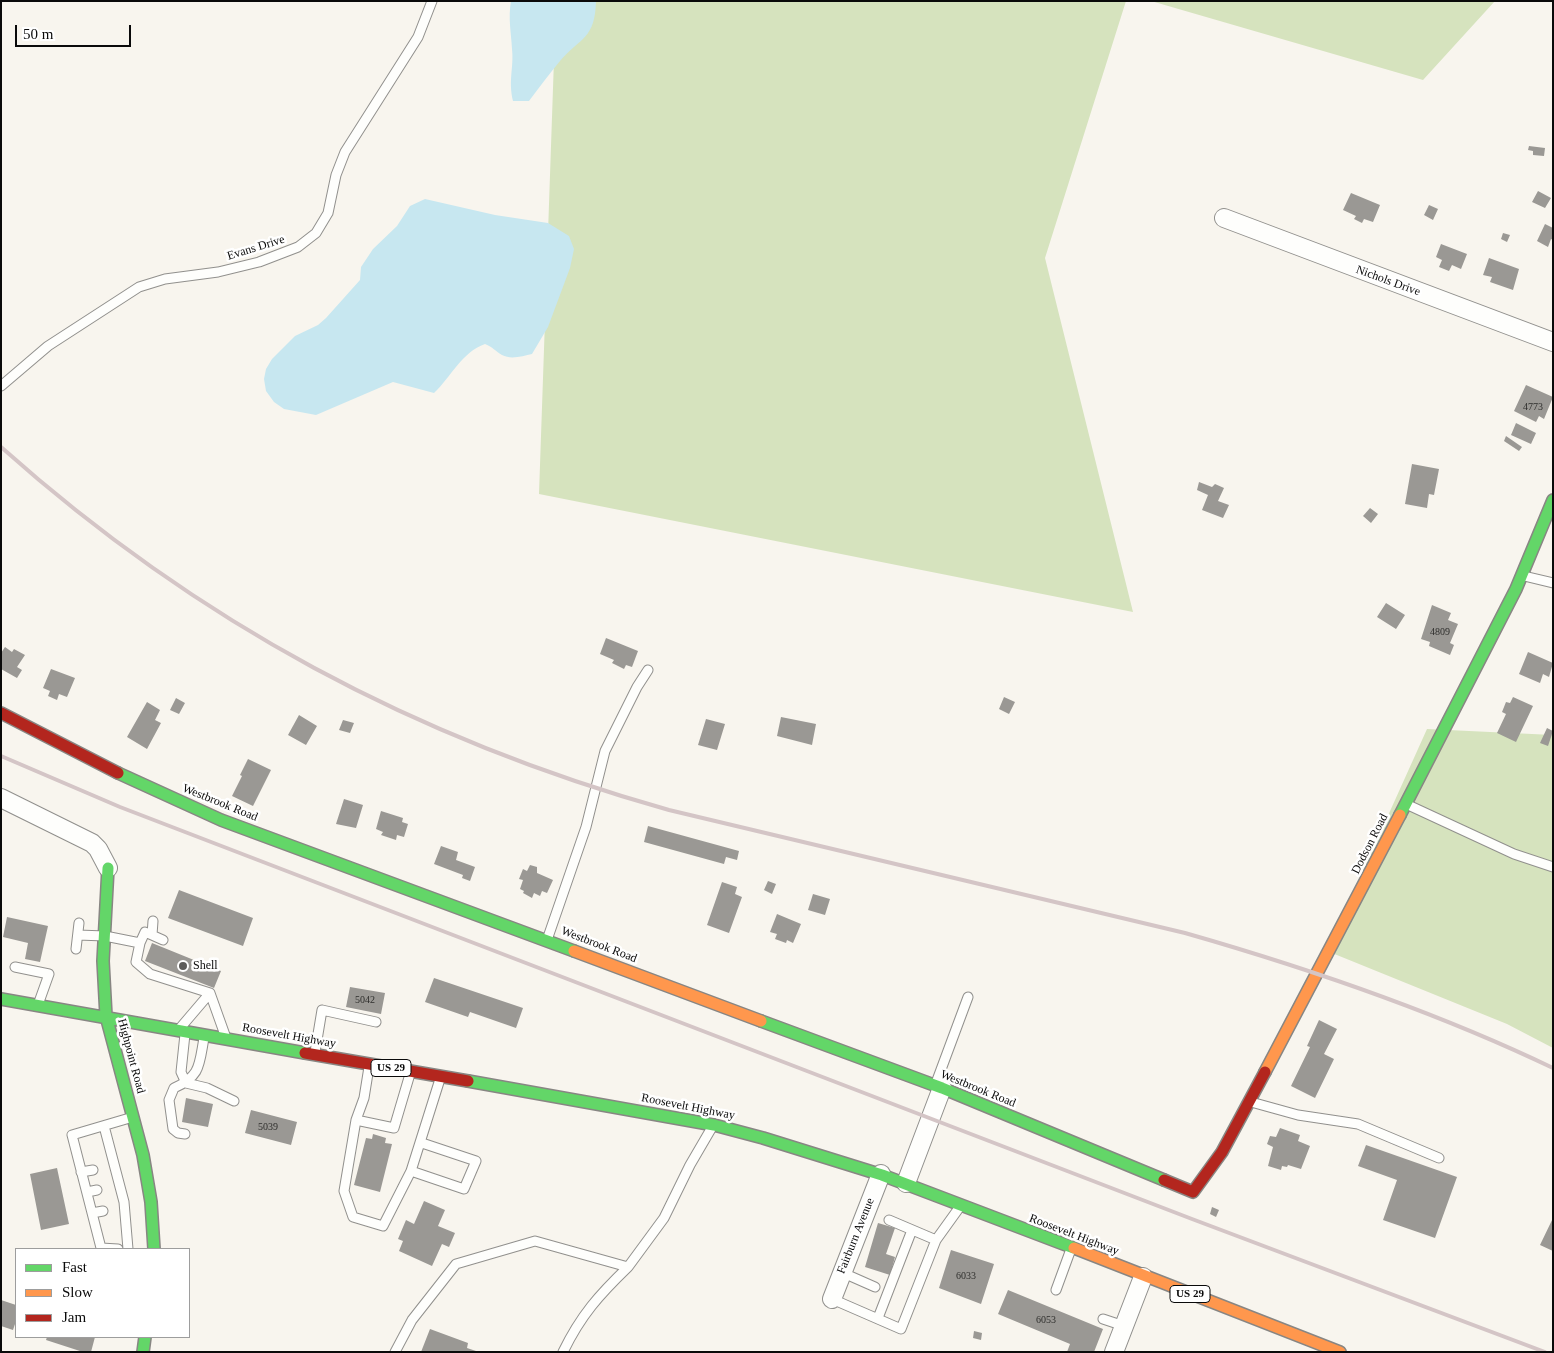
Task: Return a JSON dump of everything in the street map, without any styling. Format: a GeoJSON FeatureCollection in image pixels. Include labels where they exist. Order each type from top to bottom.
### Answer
{"type":"FeatureCollection","features":[{"type":"Feature","properties":{"kind":"street","name":"Nichols Drive"},"geometry":{"type":"LineString","coordinates":[[1224,218],[1553,342]]}},
{"type":"Feature","properties":{"kind":"street","name":"Dodson Road"},"geometry":{"type":"LineString","coordinates":[[1193,1192],[1222,1152],[1314,982],[1521,576],[1553,500]]}},
{"type":"Feature","properties":{"kind":"street","name":"Westbrook Road"},"geometry":{"type":"LineString","coordinates":[[1,713],[62,747],[221,820],[938,1087],[1193,1192]]}},
{"type":"Feature","properties":{"kind":"street"},"geometry":{"type":"LineString","coordinates":[[1,798],[92,843],[98,849],[108,868]]}},
{"type":"Feature","properties":{"kind":"street","name":"Highpoint Road"},"geometry":{"type":"LineString","coordinates":[[108,868],[104,993],[106,1018],[149,1187],[154,1248]]}},
{"type":"Feature","properties":{"kind":"street","name":"Roosevelt Highway"},"geometry":{"type":"LineString","coordinates":[[1,999],[714,1125],[785,1142],[906,1183],[960,1206],[1340,1352]]}},
{"type":"Feature","properties":{"kind":"street"},"geometry":{"type":"LineString","coordinates":[[906,1183],[938,1087]]}},
{"type":"Feature","properties":{"kind":"street","name":"Fairburn Avenue"},"geometry":{"type":"LineString","coordinates":[[832,1299],[881,1174]]}},
{"type":"Feature","properties":{"kind":"street"},"geometry":{"type":"LineString","coordinates":[[1114,1352],[1143,1277]]}},
{"type":"Feature","properties":{"kind":"street"},"geometry":{"type":"LineString","coordinates":[[143,1352],[145,1338]]}},
{"type":"Feature","properties":{"kind":"lane","name":"Evans Drive"},"geometry":{"type":"LineString","coordinates":[[1,386],[48,346],[139,287],[165,279],[218,272],[259,262],[298,248],[316,233],[328,213],[336,175],[344,152],[418,37],[432,1]]}},
{"type":"Feature","properties":{"kind":"lane"},"geometry":{"type":"LineString","coordinates":[[1521,576],[1553,583]]}},
{"type":"Feature","properties":{"kind":"lane"},"geometry":{"type":"LineString","coordinates":[[547,940],[586,827],[605,751],[636,687],[648,670]]}},
{"type":"Feature","properties":{"kind":"lane"},"geometry":{"type":"LineString","coordinates":[[1406,804],[1514,854],[1553,867]]}},
{"type":"Feature","properties":{"kind":"lane"},"geometry":{"type":"LineString","coordinates":[[152,935],[153,921]]}},
{"type":"Feature","properties":{"kind":"lane"},"geometry":{"type":"LineString","coordinates":[[76,949],[79,924]]}},
{"type":"Feature","properties":{"kind":"lane"},"geometry":{"type":"LineString","coordinates":[[163,940],[145,932],[140,943],[136,962],[150,974],[210,993]]}},
{"type":"Feature","properties":{"kind":"lane"},"geometry":{"type":"LineString","coordinates":[[78,935],[105,936],[140,943]]}},
{"type":"Feature","properties":{"kind":"lane"},"geometry":{"type":"LineString","coordinates":[[15,966],[49,974],[38,1006]]}},
{"type":"Feature","properties":{"kind":"lane"},"geometry":{"type":"LineString","coordinates":[[186,1083],[181,1072],[181,1032],[210,993]]}},
{"type":"Feature","properties":{"kind":"lane"},"geometry":{"type":"LineString","coordinates":[[210,993],[227,1040]]}},
{"type":"Feature","properties":{"kind":"lane"},"geometry":{"type":"LineString","coordinates":[[938,1087],[968,997]]}},
{"type":"Feature","properties":{"kind":"lane"},"geometry":{"type":"LineString","coordinates":[[315,1054],[322,1010],[376,1022]]}},
{"type":"Feature","properties":{"kind":"lane"},"geometry":{"type":"LineString","coordinates":[[184,1134],[178,1134],[172,1129],[169,1100],[174,1088],[186,1083],[197,1073],[205,1036]]}},
{"type":"Feature","properties":{"kind":"lane"},"geometry":{"type":"LineString","coordinates":[[370,1064],[364,1098],[356,1120],[344,1191],[353,1217],[383,1226],[411,1171],[422,1143],[441,1076]]}},
{"type":"Feature","properties":{"kind":"lane"},"geometry":{"type":"LineString","coordinates":[[356,1120],[394,1128],[410,1071]]}},
{"type":"Feature","properties":{"kind":"lane"},"geometry":{"type":"LineString","coordinates":[[186,1083],[207,1088],[234,1101]]}},
{"type":"Feature","properties":{"kind":"lane"},"geometry":{"type":"LineString","coordinates":[[1248,1101],[1298,1115],[1358,1124],[1439,1158]]}},
{"type":"Feature","properties":{"kind":"lane"},"geometry":{"type":"LineString","coordinates":[[101,1248],[72,1135],[132,1117]]}},
{"type":"Feature","properties":{"kind":"lane"},"geometry":{"type":"LineString","coordinates":[[563,1352],[578,1322],[602,1292],[628,1266],[664,1218],[690,1165],[714,1125]]}},
{"type":"Feature","properties":{"kind":"lane"},"geometry":{"type":"LineString","coordinates":[[104,1126],[118,1186],[128,1248]]}},
{"type":"Feature","properties":{"kind":"lane"},"geometry":{"type":"LineString","coordinates":[[411,1171],[464,1189],[476,1161],[422,1143]]}},
{"type":"Feature","properties":{"kind":"lane"},"geometry":{"type":"LineString","coordinates":[[81,1172],[93,1170]]}},
{"type":"Feature","properties":{"kind":"lane"},"geometry":{"type":"LineString","coordinates":[[87,1192],[97,1190]]}},
{"type":"Feature","properties":{"kind":"lane"},"geometry":{"type":"LineString","coordinates":[[832,1299],[901,1329],[936,1240],[960,1206]]}},
{"type":"Feature","properties":{"kind":"lane"},"geometry":{"type":"LineString","coordinates":[[92,1213],[102,1211]]}},
{"type":"Feature","properties":{"kind":"lane"},"geometry":{"type":"LineString","coordinates":[[889,1220],[936,1240]]}},
{"type":"Feature","properties":{"kind":"lane"},"geometry":{"type":"LineString","coordinates":[[878,1318],[912,1230]]}},
{"type":"Feature","properties":{"kind":"lane"},"geometry":{"type":"LineString","coordinates":[[395,1352],[412,1320],[456,1264],[535,1241],[628,1266]]}},
{"type":"Feature","properties":{"kind":"lane"},"geometry":{"type":"LineString","coordinates":[[1056,1290],[1072,1249]]}},
{"type":"Feature","properties":{"kind":"lane"},"geometry":{"type":"LineString","coordinates":[[841,1272],[875,1287]]}},
{"type":"Feature","properties":{"kind":"lane"},"geometry":{"type":"LineString","coordinates":[[1103,1319],[1124,1326]]}},
{"type":"Feature","properties":{"kind":"green space"},"geometry":{"type":"Polygon","coordinates":[[[556,1],[1126,1],[1045,258],[1133,612],[539,494],[556,1]]]}},
{"type":"Feature","properties":{"kind":"green space"},"geometry":{"type":"Polygon","coordinates":[[[1151,1],[1495,1],[1423,80],[1151,1]]]}},
{"type":"Feature","properties":{"kind":"green space"},"geometry":{"type":"Polygon","coordinates":[[[1427,729],[1553,735],[1553,1048],[1507,1024],[1327,951],[1427,729]]]}},
{"type":"Feature","properties":{"kind":"water"},"geometry":{"type":"Polygon","coordinates":[[[511,1],[596,1],[593,23],[586,36],[560,61],[529,101],[513,101],[511,80],[511,1]]]}},
{"type":"Feature","properties":{"kind":"water"},"geometry":{"type":"Polygon","coordinates":[[[425,199],[495,215],[548,223],[569,236],[574,249],[570,268],[548,327],[532,354],[509,357],[502,355],[485,344],[463,359],[434,393],[393,382],[316,415],[284,409],[274,402],[266,391],[264,379],[266,369],[272,359],[295,336],[318,325],[326,318],[360,280],[361,267],[373,249],[397,226],[410,206],[425,199]]]}},
{"type":"Feature","properties":{"kind":"building"},"geometry":{"type":"Polygon","coordinates":[[[1529,146],[1545,148],[1544,156],[1533,155],[1533,151],[1528,150],[1529,146]]]}},
{"type":"Feature","properties":{"kind":"building"},"geometry":{"type":"Polygon","coordinates":[[[1538,191],[1551,198],[1545,208],[1532,202],[1538,191]]]}},
{"type":"Feature","properties":{"kind":"building"},"geometry":{"type":"Polygon","coordinates":[[[1351,193],[1380,205],[1373,222],[1364,219],[1362,223],[1354,219],[1356,216],[1343,210],[1351,193]]]}},
{"type":"Feature","properties":{"kind":"building"},"geometry":{"type":"Polygon","coordinates":[[[1429,205],[1438,209],[1433,220],[1424,215],[1429,205]]]}},
{"type":"Feature","properties":{"kind":"building"},"geometry":{"type":"Polygon","coordinates":[[[1545,224],[1553,228],[1553,240],[1551,239],[1548,247],[1537,241],[1545,224]]]}},
{"type":"Feature","properties":{"kind":"building"},"geometry":{"type":"Polygon","coordinates":[[[1503,233],[1510,235],[1507,242],[1501,239],[1503,233]]]}},
{"type":"Feature","properties":{"kind":"building"},"geometry":{"type":"Polygon","coordinates":[[[1441,244],[1467,254],[1461,269],[1452,265],[1449,271],[1439,267],[1442,260],[1436,257],[1441,244]]]}},
{"type":"Feature","properties":{"kind":"building"},"geometry":{"type":"Polygon","coordinates":[[[1489,258],[1519,269],[1513,290],[1490,282],[1492,277],[1483,275],[1489,258]]]}},
{"type":"Feature","properties":{"kind":"building"},"geometry":{"type":"Polygon","coordinates":[[[1526,385],[1553,397],[1544,419],[1539,416],[1536,422],[1514,411],[1526,385]]]}},
{"type":"Feature","properties":{"kind":"building"},"geometry":{"type":"Polygon","coordinates":[[[1516,423],[1536,433],[1531,444],[1511,435],[1516,423]]]}},
{"type":"Feature","properties":{"kind":"building"},"geometry":{"type":"Polygon","coordinates":[[[1506,436],[1522,447],[1519,451],[1504,441],[1506,436]]]}},
{"type":"Feature","properties":{"kind":"building"},"geometry":{"type":"Polygon","coordinates":[[[1412,464],[1439,469],[1434,495],[1429,494],[1427,508],[1405,504],[1412,464]]]}},
{"type":"Feature","properties":{"kind":"building"},"geometry":{"type":"Polygon","coordinates":[[[1199,482],[1212,487],[1215,484],[1224,488],[1218,501],[1229,505],[1223,518],[1202,510],[1208,495],[1197,490],[1199,482]]]}},
{"type":"Feature","properties":{"kind":"building"},"geometry":{"type":"Polygon","coordinates":[[[1370,508],[1378,514],[1371,523],[1363,516],[1370,508]]]}},
{"type":"Feature","properties":{"kind":"building"},"geometry":{"type":"Polygon","coordinates":[[[1386,603],[1405,615],[1396,629],[1377,617],[1386,603]]]}},
{"type":"Feature","properties":{"kind":"building"},"geometry":{"type":"Polygon","coordinates":[[[1432,605],[1451,613],[1448,620],[1458,624],[1450,643],[1454,645],[1450,655],[1429,646],[1430,642],[1421,639],[1432,605]]]}},
{"type":"Feature","properties":{"kind":"building"},"geometry":{"type":"Polygon","coordinates":[[[606,638],[638,651],[632,667],[626,665],[624,669],[612,663],[614,660],[600,654],[606,638]]]}},
{"type":"Feature","properties":{"kind":"building"},"geometry":{"type":"Polygon","coordinates":[[[5,647],[12,652],[14,649],[25,655],[17,667],[22,670],[17,678],[1,669],[1,653],[5,647]]]}},
{"type":"Feature","properties":{"kind":"building"},"geometry":{"type":"Polygon","coordinates":[[[1528,652],[1553,663],[1549,677],[1543,674],[1540,683],[1519,674],[1528,652]]]}},
{"type":"Feature","properties":{"kind":"building"},"geometry":{"type":"Polygon","coordinates":[[[51,669],[75,678],[67,697],[59,694],[57,700],[48,696],[50,691],[43,688],[51,669]]]}},
{"type":"Feature","properties":{"kind":"building"},"geometry":{"type":"Polygon","coordinates":[[[1004,697],[1015,702],[1009,714],[999,709],[1004,697]]]}},
{"type":"Feature","properties":{"kind":"building"},"geometry":{"type":"Polygon","coordinates":[[[1513,697],[1533,706],[1516,742],[1497,733],[1506,714],[1502,712],[1506,702],[1510,703],[1513,697]]]}},
{"type":"Feature","properties":{"kind":"building"},"geometry":{"type":"Polygon","coordinates":[[[176,698],[185,703],[179,714],[170,710],[176,698]]]}},
{"type":"Feature","properties":{"kind":"building"},"geometry":{"type":"Polygon","coordinates":[[[147,702],[160,710],[155,720],[161,723],[147,749],[127,737],[147,702]]]}},
{"type":"Feature","properties":{"kind":"building"},"geometry":{"type":"Polygon","coordinates":[[[299,715],[317,726],[306,745],[288,735],[299,715]]]}},
{"type":"Feature","properties":{"kind":"building"},"geometry":{"type":"Polygon","coordinates":[[[781,717],[816,724],[812,745],[777,736],[781,717]]]}},
{"type":"Feature","properties":{"kind":"building"},"geometry":{"type":"Polygon","coordinates":[[[706,719],[725,724],[717,750],[698,745],[706,719]]]}},
{"type":"Feature","properties":{"kind":"building"},"geometry":{"type":"Polygon","coordinates":[[[343,720],[354,723],[350,733],[339,730],[343,720]]]}},
{"type":"Feature","properties":{"kind":"building"},"geometry":{"type":"Polygon","coordinates":[[[1547,728],[1553,731],[1548,746],[1540,743],[1547,728]]]}},
{"type":"Feature","properties":{"kind":"building"},"geometry":{"type":"Polygon","coordinates":[[[248,759],[271,770],[253,806],[232,796],[248,759]]]}},
{"type":"Feature","properties":{"kind":"building"},"geometry":{"type":"Polygon","coordinates":[[[344,799],[363,805],[356,828],[336,824],[344,799]]]}},
{"type":"Feature","properties":{"kind":"building"},"geometry":{"type":"Polygon","coordinates":[[[381,811],[403,818],[402,822],[408,824],[404,837],[397,835],[396,840],[381,835],[383,832],[376,829],[381,811]]]}},
{"type":"Feature","properties":{"kind":"building"},"geometry":{"type":"Polygon","coordinates":[[[648,826],[739,851],[737,860],[726,857],[724,864],[644,842],[648,826]]]}},
{"type":"Feature","properties":{"kind":"building"},"geometry":{"type":"Polygon","coordinates":[[[441,846],[458,852],[456,860],[475,867],[470,881],[462,878],[463,875],[434,864],[441,846]]]}},
{"type":"Feature","properties":{"kind":"building"},"geometry":{"type":"Polygon","coordinates":[[[530,865],[537,867],[537,873],[553,880],[547,893],[542,891],[540,896],[534,893],[532,898],[520,889],[523,880],[519,879],[523,869],[527,871],[530,865]]]}},
{"type":"Feature","properties":{"kind":"building"},"geometry":{"type":"Polygon","coordinates":[[[768,881],[776,884],[772,894],[764,890],[768,881]]]}},
{"type":"Feature","properties":{"kind":"building"},"geometry":{"type":"Polygon","coordinates":[[[722,882],[737,887],[735,894],[742,897],[729,933],[707,925],[722,882]]]}},
{"type":"Feature","properties":{"kind":"building"},"geometry":{"type":"Polygon","coordinates":[[[179,890],[253,918],[243,946],[168,918],[179,890]]]}},
{"type":"Feature","properties":{"kind":"building"},"geometry":{"type":"Polygon","coordinates":[[[813,894],[830,899],[825,915],[808,910],[813,894]]]}},
{"type":"Feature","properties":{"kind":"building"},"geometry":{"type":"Polygon","coordinates":[[[777,914],[801,924],[793,943],[787,940],[786,943],[775,939],[777,934],[770,932],[777,914]]]}},
{"type":"Feature","properties":{"kind":"building"},"geometry":{"type":"Polygon","coordinates":[[[7,917],[48,926],[40,962],[25,959],[28,943],[3,937],[7,917]]]}},
{"type":"Feature","properties":{"kind":"building","name":"Shell"},"geometry":{"type":"Polygon","coordinates":[[[152,943],[221,971],[214,988],[145,961],[152,943]]]}},
{"type":"Feature","properties":{"kind":"building"},"geometry":{"type":"Polygon","coordinates":[[[434,978],[523,1008],[516,1028],[470,1012],[468,1017],[425,1002],[434,978]]]}},
{"type":"Feature","properties":{"kind":"building"},"geometry":{"type":"Polygon","coordinates":[[[350,987],[385,993],[381,1014],[346,1007],[350,987]]]}},
{"type":"Feature","properties":{"kind":"building"},"geometry":{"type":"Polygon","coordinates":[[[1319,1020],[1337,1029],[1324,1054],[1334,1059],[1315,1098],[1291,1086],[1310,1047],[1307,1046],[1319,1020]]]}},
{"type":"Feature","properties":{"kind":"building"},"geometry":{"type":"Polygon","coordinates":[[[186,1098],[213,1104],[208,1127],[182,1122],[186,1098]]]}},
{"type":"Feature","properties":{"kind":"building"},"geometry":{"type":"Polygon","coordinates":[[[251,1110],[297,1122],[291,1145],[245,1133],[251,1110]]]}},
{"type":"Feature","properties":{"kind":"building"},"geometry":{"type":"Polygon","coordinates":[[[1280,1128],[1300,1135],[1298,1141],[1310,1146],[1301,1169],[1288,1165],[1287,1167],[1282,1166],[1281,1170],[1268,1166],[1273,1147],[1267,1144],[1270,1136],[1276,1137],[1280,1128]]]}},
{"type":"Feature","properties":{"kind":"building"},"geometry":{"type":"Polygon","coordinates":[[[373,1134],[386,1138],[385,1143],[392,1144],[380,1192],[354,1185],[366,1138],[372,1139],[373,1134]]]}},
{"type":"Feature","properties":{"kind":"building"},"geometry":{"type":"Polygon","coordinates":[[[1366,1145],[1457,1177],[1435,1238],[1383,1220],[1397,1180],[1358,1166],[1366,1145]]]}},
{"type":"Feature","properties":{"kind":"building"},"geometry":{"type":"Polygon","coordinates":[[[57,1168],[69,1224],[41,1230],[30,1174],[57,1168]]]}},
{"type":"Feature","properties":{"kind":"building"},"geometry":{"type":"Polygon","coordinates":[[[424,1201],[445,1210],[438,1226],[455,1233],[449,1247],[442,1244],[432,1266],[399,1251],[403,1241],[398,1239],[406,1220],[414,1224],[424,1201]]]}},
{"type":"Feature","properties":{"kind":"building"},"geometry":{"type":"Polygon","coordinates":[[[1212,1207],[1219,1210],[1216,1217],[1210,1214],[1212,1207]]]}},
{"type":"Feature","properties":{"kind":"building"},"geometry":{"type":"Polygon","coordinates":[[[1553,1218],[1553,1251],[1540,1245],[1553,1218]]]}},
{"type":"Feature","properties":{"kind":"building"},"geometry":{"type":"Polygon","coordinates":[[[878,1223],[895,1228],[886,1254],[895,1257],[890,1275],[865,1267],[878,1223]]]}},
{"type":"Feature","properties":{"kind":"building"},"geometry":{"type":"Polygon","coordinates":[[[951,1250],[994,1264],[981,1304],[939,1288],[951,1250]]]}},
{"type":"Feature","properties":{"kind":"building"},"geometry":{"type":"Polygon","coordinates":[[[1008,1290],[1103,1329],[1094,1352],[1067,1352],[1070,1344],[998,1314],[1008,1290]]]}},
{"type":"Feature","properties":{"kind":"building"},"geometry":{"type":"Polygon","coordinates":[[[1,1300],[15,1305],[15,1324],[13,1330],[1,1326],[1,1300]]]}},
{"type":"Feature","properties":{"kind":"building"},"geometry":{"type":"Polygon","coordinates":[[[430,1329],[468,1343],[467,1348],[479,1352],[421,1352],[430,1329]]]}},
{"type":"Feature","properties":{"kind":"building"},"geometry":{"type":"Polygon","coordinates":[[[974,1331],[982,1333],[981,1340],[973,1338],[974,1331]]]}},
{"type":"Feature","properties":{"kind":"building"},"geometry":{"type":"Polygon","coordinates":[[[47,1338],[95,1338],[91,1352],[83,1352],[46,1340],[47,1338]]]}},
{"type":"Feature","properties":{"kind":"railway"},"geometry":{"type":"LineString","coordinates":[[1,447],[76,510],[153,568],[232,620],[314,668],[398,710],[486,748],[576,781],[669,810],[1185,933],[1279,961],[1417,1010],[1508,1047],[1553,1068]]}},
{"type":"Feature","properties":{"kind":"railway"},"geometry":{"type":"LineString","coordinates":[[1,756],[120,807],[1192,1219],[1545,1352]]}},
{"type":"Feature","properties":{"kind":"traffic: fast"},"geometry":{"type":"LineString","coordinates":[[1400,815],[1516,589],[1553,500]]}},
{"type":"Feature","properties":{"kind":"traffic: fast"},"geometry":{"type":"LineString","coordinates":[[118,773],[221,820],[574,951]]}},
{"type":"Feature","properties":{"kind":"traffic: fast"},"geometry":{"type":"LineString","coordinates":[[108,868],[103,961],[106,1016],[143,1155],[151,1202],[154,1248]]}},
{"type":"Feature","properties":{"kind":"traffic: fast"},"geometry":{"type":"LineString","coordinates":[[1,999],[305,1053]]}},
{"type":"Feature","properties":{"kind":"traffic: fast"},"geometry":{"type":"LineString","coordinates":[[761,1021],[942,1088],[1164,1180]]}},
{"type":"Feature","properties":{"kind":"traffic: fast"},"geometry":{"type":"LineString","coordinates":[[468,1081],[714,1125],[763,1138],[882,1175],[1074,1248]]}},
{"type":"Feature","properties":{"kind":"traffic: fast"},"geometry":{"type":"LineString","coordinates":[[143,1352],[145,1338]]}},
{"type":"Feature","properties":{"kind":"traffic: slow"},"geometry":{"type":"LineString","coordinates":[[1265,1072],[1400,815]]}},
{"type":"Feature","properties":{"kind":"traffic: slow"},"geometry":{"type":"LineString","coordinates":[[574,951],[761,1021]]}},
{"type":"Feature","properties":{"kind":"traffic: slow"},"geometry":{"type":"LineString","coordinates":[[1074,1248],[1340,1352]]}},
{"type":"Feature","properties":{"kind":"traffic: jam"},"geometry":{"type":"LineString","coordinates":[[1,713],[118,773]]}},
{"type":"Feature","properties":{"kind":"traffic: jam"},"geometry":{"type":"LineString","coordinates":[[305,1053],[468,1081]]}},
{"type":"Feature","properties":{"kind":"traffic: jam"},"geometry":{"type":"LineString","coordinates":[[1164,1180],[1193,1192],[1222,1152],[1265,1072]]}},
{"type":"Feature","properties":{"kind":"place","name":"Shell"},"geometry":{"type":"Point","coordinates":[183,966]}}]}
